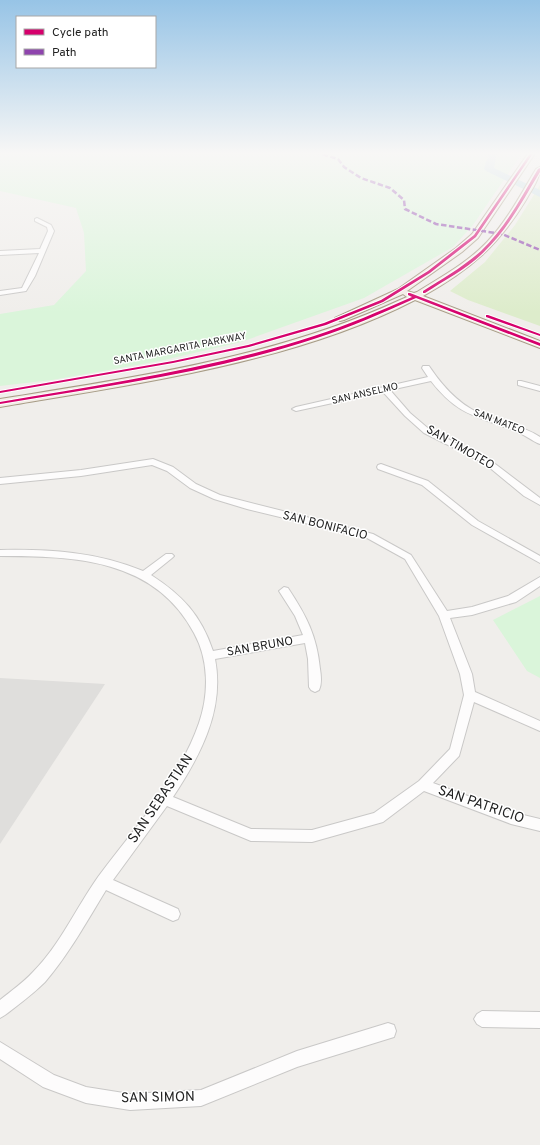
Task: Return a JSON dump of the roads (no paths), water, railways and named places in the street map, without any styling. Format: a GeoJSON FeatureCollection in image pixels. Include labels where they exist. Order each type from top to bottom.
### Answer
{"type":"FeatureCollection","features":[{"type":"Feature","properties":{"kind":"main road","name":"SANTA MARGARITA PARKWAY"},"geometry":{"type":"LineString","coordinates":[[0,392],[173,362],[249,346],[353,314],[404,288],[459,250],[475,236],[496,205]]}},
{"type":"Feature","properties":{"kind":"main road","name":"SANTA MARGARITA PARKWAY"},"geometry":{"type":"LineString","coordinates":[[0,403],[185,370],[258,355],[364,320],[420,294],[457,271],[482,252],[496,237],[516,205]]}},
{"type":"Feature","properties":{"kind":"main road"},"geometry":{"type":"LineString","coordinates":[[404,288],[540,335]]}},
{"type":"Feature","properties":{"kind":"main road"},"geometry":{"type":"LineString","coordinates":[[420,294],[540,345]]}},
{"type":"Feature","properties":{"kind":"street"},"geometry":{"type":"LineString","coordinates":[[0,293],[25,288],[51,231],[49,226],[37,220]]}},
{"type":"Feature","properties":{"kind":"street"},"geometry":{"type":"LineString","coordinates":[[0,253],[43,251]]}},
{"type":"Feature","properties":{"kind":"street","name":"SAN MATEO"},"geometry":{"type":"LineString","coordinates":[[426,368],[451,398],[474,414],[511,427],[540,440]]}},
{"type":"Feature","properties":{"kind":"street","name":"SAN ANSELMO"},"geometry":{"type":"LineString","coordinates":[[296,409],[433,378]]}},
{"type":"Feature","properties":{"kind":"street"},"geometry":{"type":"LineString","coordinates":[[521,383],[540,388]]}},
{"type":"Feature","properties":{"kind":"street","name":"SAN TIMOTEO"},"geometry":{"type":"LineString","coordinates":[[385,389],[406,413],[433,435],[465,449],[493,466],[532,498],[540,502]]}},
{"type":"Feature","properties":{"kind":"street","name":"SAN BONIFACIO"},"geometry":{"type":"LineString","coordinates":[[0,481],[81,473],[153,462],[170,469],[193,486],[217,497],[247,506],[370,536],[408,557],[444,615],[466,674],[470,695],[455,752],[423,785],[378,818],[312,836],[251,835],[164,799]]}},
{"type":"Feature","properties":{"kind":"street"},"geometry":{"type":"LineString","coordinates":[[381,467],[425,483],[475,524],[540,560]]}},
{"type":"Feature","properties":{"kind":"street","name":"SAN SEBASTIAN"},"geometry":{"type":"LineString","coordinates":[[0,553],[32,552],[71,554],[100,559],[122,565],[145,575],[166,590],[189,612],[201,632],[210,656],[212,688],[206,723],[191,758],[164,799],[104,882],[71,934],[39,977],[0,1010]]}},
{"type":"Feature","properties":{"kind":"street"},"geometry":{"type":"LineString","coordinates":[[145,575],[169,556]]}},
{"type":"Feature","properties":{"kind":"street"},"geometry":{"type":"LineString","coordinates":[[444,615],[472,612],[512,599],[540,581]]}},
{"type":"Feature","properties":{"kind":"street"},"geometry":{"type":"LineString","coordinates":[[284,591],[299,612],[310,638],[315,657],[315,687]]}},
{"type":"Feature","properties":{"kind":"street","name":"SAN BRUNO"},"geometry":{"type":"LineString","coordinates":[[210,656],[310,638]]}},
{"type":"Feature","properties":{"kind":"street"},"geometry":{"type":"LineString","coordinates":[[470,695],[540,726]]}},
{"type":"Feature","properties":{"kind":"street","name":"SAN PATRICIO"},"geometry":{"type":"LineString","coordinates":[[423,785],[511,818],[540,825]]}},
{"type":"Feature","properties":{"kind":"street"},"geometry":{"type":"LineString","coordinates":[[104,882],[173,914]]}},
{"type":"Feature","properties":{"kind":"street"},"geometry":{"type":"LineString","coordinates":[[482,1019],[540,1020]]}},
{"type":"Feature","properties":{"kind":"street","name":"SAN SIMON"},"geometry":{"type":"LineString","coordinates":[[0,1050],[48,1082],[86,1095],[130,1102],[202,1098],[297,1059],[388,1032]]}}]}
